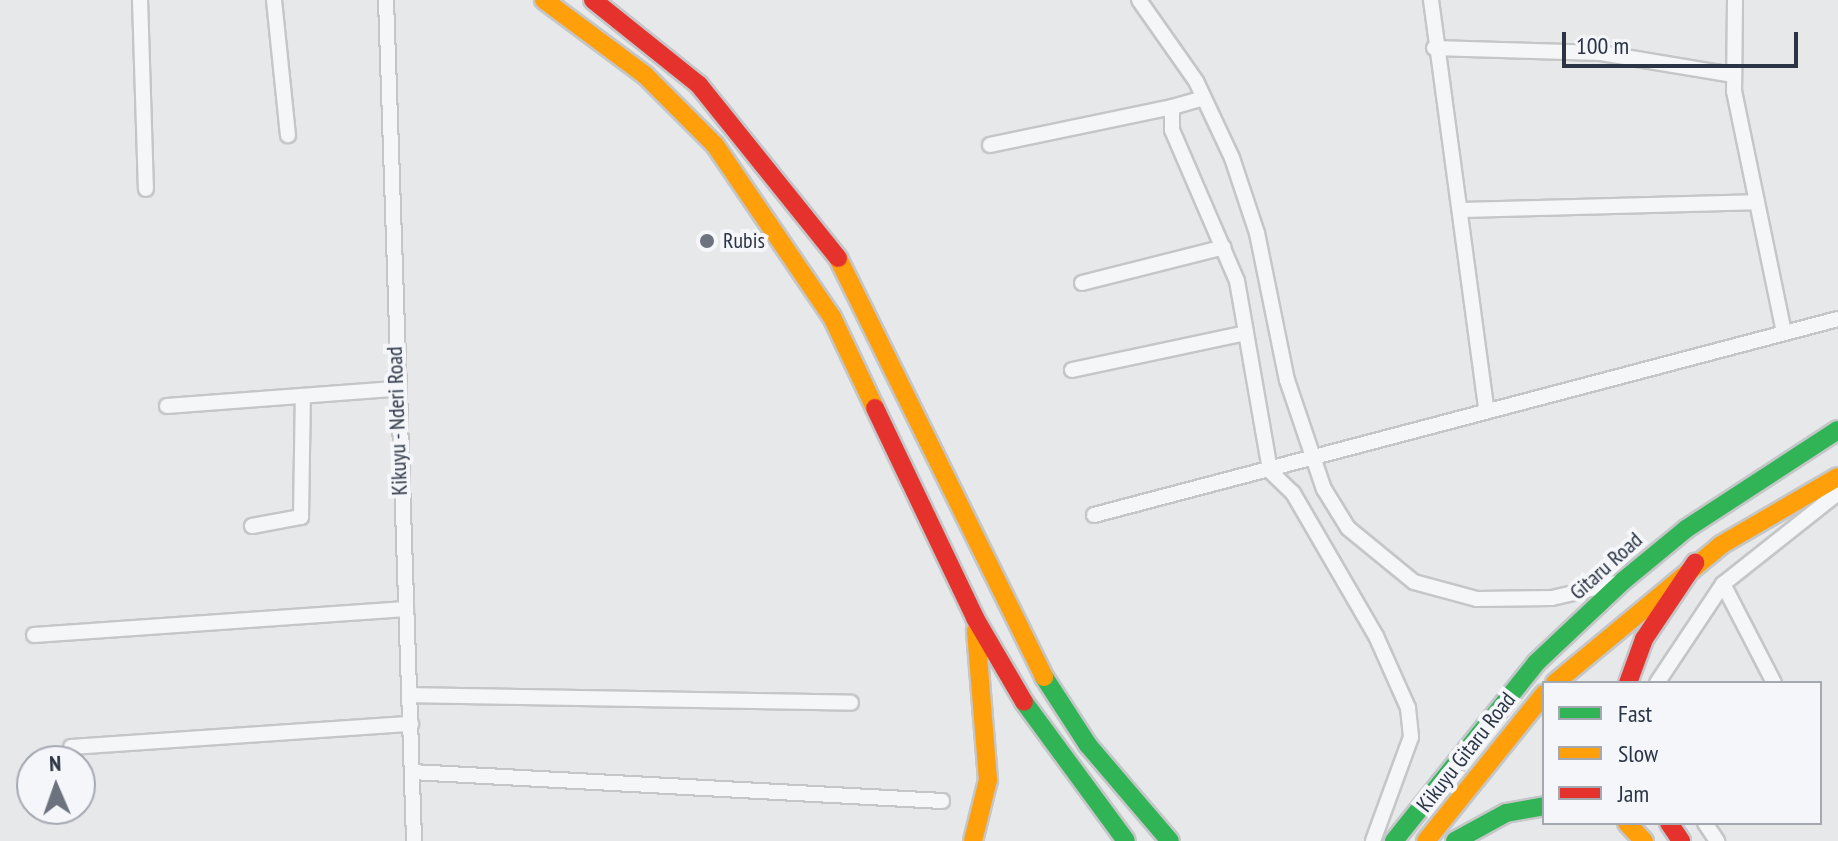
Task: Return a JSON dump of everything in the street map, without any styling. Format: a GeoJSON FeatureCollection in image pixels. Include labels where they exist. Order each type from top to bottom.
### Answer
{"type":"FeatureCollection","features":[{"type":"Feature","properties":{"kind":"main road"},"geometry":{"type":"LineString","coordinates":[[544,0],[645,75],[715,145],[767,214],[832,317],[975,618],[1036,723],[1126,841]]}},
{"type":"Feature","properties":{"kind":"main road"},"geometry":{"type":"LineString","coordinates":[[593,0],[699,85],[831,243],[1039,669],[1088,745],[1170,841]]}},
{"type":"Feature","properties":{"kind":"main road","name":"Gitaru Road"},"geometry":{"type":"LineString","coordinates":[[1394,841],[1439,776],[1536,663],[1623,581],[1686,529],[1838,430]]}},
{"type":"Feature","properties":{"kind":"main road"},"geometry":{"type":"LineString","coordinates":[[1557,681],[1695,563],[1838,477]]}},
{"type":"Feature","properties":{"kind":"main road"},"geometry":{"type":"LineString","coordinates":[[1629,681],[1644,639],[1695,563]]}},
{"type":"Feature","properties":{"kind":"main road"},"geometry":{"type":"LineString","coordinates":[[973,841],[988,780],[975,618]]}},
{"type":"Feature","properties":{"kind":"main road","name":"Kikuyu Gitaru Road"},"geometry":{"type":"LineString","coordinates":[[1426,841],[1542,696]]}},
{"type":"Feature","properties":{"kind":"main road"},"geometry":{"type":"LineString","coordinates":[[1455,841],[1506,813],[1542,806]]}},
{"type":"Feature","properties":{"kind":"main road"},"geometry":{"type":"LineString","coordinates":[[1629,825],[1644,841]]}},
{"type":"Feature","properties":{"kind":"street"},"geometry":{"type":"LineString","coordinates":[[140,0],[146,189]]}},
{"type":"Feature","properties":{"kind":"street"},"geometry":{"type":"LineString","coordinates":[[274,0],[288,135]]}},
{"type":"Feature","properties":{"kind":"street","name":"Kikuyu - Nderi Road"},"geometry":{"type":"LineString","coordinates":[[386,0],[394,389],[410,695],[414,841]]}},
{"type":"Feature","properties":{"kind":"street"},"geometry":{"type":"LineString","coordinates":[[1139,0],[1204,98],[1257,233],[1287,380],[1312,456],[1348,528],[1414,582],[1477,599],[1513,601],[1623,581]]}},
{"type":"Feature","properties":{"kind":"street"},"geometry":{"type":"LineString","coordinates":[[1431,0],[1434,48],[1460,210],[1486,408]]}},
{"type":"Feature","properties":{"kind":"street"},"geometry":{"type":"LineString","coordinates":[[1735,0],[1732,75],[1784,333]]}},
{"type":"Feature","properties":{"kind":"street"},"geometry":{"type":"LineString","coordinates":[[1434,48],[1601,53],[1732,75]]}},
{"type":"Feature","properties":{"kind":"street"},"geometry":{"type":"LineString","coordinates":[[990,145],[1204,98]]}},
{"type":"Feature","properties":{"kind":"street"},"geometry":{"type":"LineString","coordinates":[[1172,107],[1172,130],[1224,247],[1246,333],[1270,471],[1293,493],[1376,636],[1408,708],[1411,737],[1373,841]]}},
{"type":"Feature","properties":{"kind":"street"},"geometry":{"type":"LineString","coordinates":[[1460,210],[1757,202]]}},
{"type":"Feature","properties":{"kind":"street"},"geometry":{"type":"LineString","coordinates":[[1082,283],[1224,247]]}},
{"type":"Feature","properties":{"kind":"street"},"geometry":{"type":"LineString","coordinates":[[1094,515],[1270,471],[1312,456],[1486,408],[1838,319]]}},
{"type":"Feature","properties":{"kind":"street"},"geometry":{"type":"LineString","coordinates":[[1072,370],[1246,333]]}},
{"type":"Feature","properties":{"kind":"street"},"geometry":{"type":"LineString","coordinates":[[167,406],[394,389]]}},
{"type":"Feature","properties":{"kind":"street"},"geometry":{"type":"LineString","coordinates":[[252,526],[301,517],[303,396]]}},
{"type":"Feature","properties":{"kind":"street"},"geometry":{"type":"LineString","coordinates":[[1658,681],[1723,584],[1838,493]]}},
{"type":"Feature","properties":{"kind":"street"},"geometry":{"type":"LineString","coordinates":[[1723,584],[1773,681]]}},
{"type":"Feature","properties":{"kind":"street"},"geometry":{"type":"LineString","coordinates":[[34,635],[406,609]]}},
{"type":"Feature","properties":{"kind":"street"},"geometry":{"type":"LineString","coordinates":[[410,695],[851,703]]}},
{"type":"Feature","properties":{"kind":"street"},"geometry":{"type":"LineString","coordinates":[[96,745],[411,724]]}},
{"type":"Feature","properties":{"kind":"street"},"geometry":{"type":"LineString","coordinates":[[412,772],[942,801]]}},
{"type":"Feature","properties":{"kind":"traffic: fast"},"geometry":{"type":"LineString","coordinates":[[1394,841],[1536,663],[1623,581],[1686,529],[1838,430]]}},
{"type":"Feature","properties":{"kind":"traffic: fast"},"geometry":{"type":"LineString","coordinates":[[1044,677],[1088,745],[1170,841]]}},
{"type":"Feature","properties":{"kind":"traffic: fast"},"geometry":{"type":"LineString","coordinates":[[1024,702],[1126,841]]}},
{"type":"Feature","properties":{"kind":"traffic: fast"},"geometry":{"type":"LineString","coordinates":[[1455,841],[1506,813],[1542,806]]}},
{"type":"Feature","properties":{"kind":"traffic: slow"},"geometry":{"type":"LineString","coordinates":[[544,0],[645,75],[715,145],[832,317],[875,408]]}},
{"type":"Feature","properties":{"kind":"traffic: slow"},"geometry":{"type":"LineString","coordinates":[[838,258],[1044,677]]}},
{"type":"Feature","properties":{"kind":"traffic: slow"},"geometry":{"type":"LineString","coordinates":[[1557,681],[1721,545],[1838,477]]}},
{"type":"Feature","properties":{"kind":"traffic: slow"},"geometry":{"type":"LineString","coordinates":[[973,841],[988,780],[976,630]]}},
{"type":"Feature","properties":{"kind":"traffic: slow"},"geometry":{"type":"LineString","coordinates":[[1426,841],[1542,696]]}},
{"type":"Feature","properties":{"kind":"traffic: slow"},"geometry":{"type":"LineString","coordinates":[[1629,825],[1644,841]]}},
{"type":"Feature","properties":{"kind":"traffic: jam"},"geometry":{"type":"LineString","coordinates":[[593,0],[699,85],[838,258]]}},
{"type":"Feature","properties":{"kind":"traffic: jam"},"geometry":{"type":"LineString","coordinates":[[875,408],[975,618],[1024,702]]}},
{"type":"Feature","properties":{"kind":"traffic: jam"},"geometry":{"type":"LineString","coordinates":[[1629,681],[1644,639],[1695,563]]}},
{"type":"Feature","properties":{"kind":"traffic: jam"},"geometry":{"type":"LineString","coordinates":[[1670,825],[1681,841]]}},
{"type":"Feature","properties":{"kind":"place","name":"Rubis"},"geometry":{"type":"Point","coordinates":[707,241]}}]}
